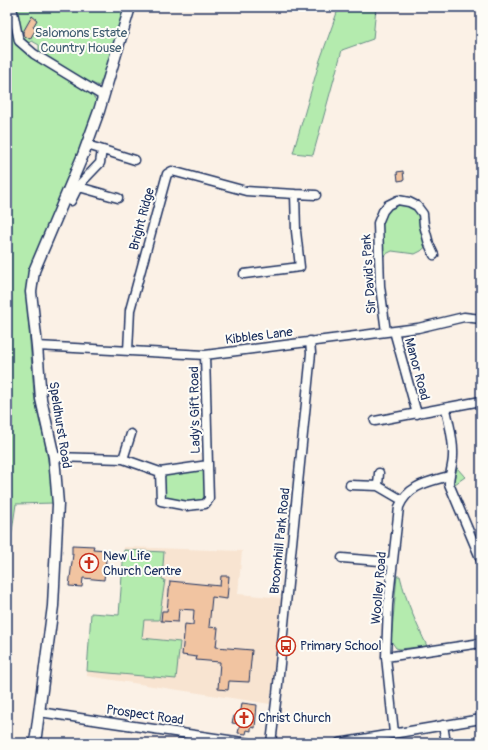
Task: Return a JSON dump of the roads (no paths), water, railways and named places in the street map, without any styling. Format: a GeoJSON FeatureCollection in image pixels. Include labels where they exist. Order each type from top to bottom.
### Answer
{"type":"FeatureCollection","features":[{"type":"Feature","properties":{"kind":"street"},"geometry":{"type":"LineString","coordinates":[[12,7],[19,41],[34,54],[103,96]]}},
{"type":"Feature","properties":{"kind":"street","name":"Speldhurst Road"},"geometry":{"type":"LineString","coordinates":[[35,743],[53,606],[58,504],[54,457],[41,399],[31,292],[34,271],[87,145],[130,7]]}},
{"type":"Feature","properties":{"kind":"street"},"geometry":{"type":"LineString","coordinates":[[87,145],[134,160]]}},
{"type":"Feature","properties":{"kind":"street"},"geometry":{"type":"LineString","coordinates":[[71,201],[79,187],[100,163],[102,150]]}},
{"type":"Feature","properties":{"kind":"street","name":"Bright Ridge"},"geometry":{"type":"LineString","coordinates":[[128,351],[130,310],[167,174],[172,171],[246,191],[316,195]]}},
{"type":"Feature","properties":{"kind":"street"},"geometry":{"type":"LineString","coordinates":[[79,187],[118,198]]}},
{"type":"Feature","properties":{"kind":"street"},"geometry":{"type":"LineString","coordinates":[[244,274],[300,267],[296,231],[295,194]]}},
{"type":"Feature","properties":{"kind":"street","name":"Sir David's Park"},"geometry":{"type":"LineString","coordinates":[[390,331],[380,286],[378,223],[383,211],[388,205],[398,200],[409,202],[417,206],[423,214],[429,244],[434,255]]}},
{"type":"Feature","properties":{"kind":"street","name":"Kibbles Lane"},"geometry":{"type":"LineString","coordinates":[[37,346],[205,355],[418,328],[464,317],[481,319]]}},
{"type":"Feature","properties":{"kind":"street","name":"Manor Road"},"geometry":{"type":"LineString","coordinates":[[390,331],[417,414]]}},
{"type":"Feature","properties":{"kind":"street","name":"Broomhill Park Road"},"geometry":{"type":"LineString","coordinates":[[271,743],[305,415],[311,353],[310,341]]}},
{"type":"Feature","properties":{"kind":"street","name":"Lady's Gift Road"},"geometry":{"type":"LineString","coordinates":[[160,472],[161,501],[187,506],[205,504],[209,499],[205,355]]}},
{"type":"Feature","properties":{"kind":"street","name":"Manor Road"},"geometry":{"type":"LineString","coordinates":[[375,421],[446,409],[481,401]]}},
{"type":"Feature","properties":{"kind":"street"},"geometry":{"type":"LineString","coordinates":[[446,409],[453,446],[453,460],[449,476],[451,490],[481,560]]}},
{"type":"Feature","properties":{"kind":"street"},"geometry":{"type":"LineString","coordinates":[[123,459],[131,434]]}},
{"type":"Feature","properties":{"kind":"street","name":"Lady's Gift Road"},"geometry":{"type":"LineString","coordinates":[[54,457],[123,459],[160,472],[208,465]]}},
{"type":"Feature","properties":{"kind":"street"},"geometry":{"type":"LineString","coordinates":[[378,486],[379,473]]}},
{"type":"Feature","properties":{"kind":"street"},"geometry":{"type":"LineString","coordinates":[[350,485],[378,486],[402,500],[412,489],[426,482],[449,476]]}},
{"type":"Feature","properties":{"kind":"street","name":"Woolley Road"},"geometry":{"type":"LineString","coordinates":[[394,733],[386,657],[388,605],[392,562],[399,507],[402,500]]}},
{"type":"Feature","properties":{"kind":"street"},"geometry":{"type":"LineString","coordinates":[[342,558],[392,562]]}},
{"type":"Feature","properties":{"kind":"street"},"geometry":{"type":"LineString","coordinates":[[386,657],[481,643]]}},
{"type":"Feature","properties":{"kind":"street","name":"Prospect Road"},"geometry":{"type":"LineString","coordinates":[[39,712],[249,743]]}},
{"type":"Feature","properties":{"kind":"street"},"geometry":{"type":"LineString","coordinates":[[339,743],[481,719]]}},
{"type":"Feature","properties":{"kind":"street"},"geometry":{"type":"LineString","coordinates":[[443,725],[446,743]]}},
{"type":"Feature","properties":{"kind":"place","name":"New Life Church Centre"},"geometry":{"type":"Point","coordinates":[89,563]}},
{"type":"Feature","properties":{"kind":"place","name":"Primary School"},"geometry":{"type":"Point","coordinates":[286,646]}},
{"type":"Feature","properties":{"kind":"place","name":"Christ Church"},"geometry":{"type":"Point","coordinates":[244,718]}},
{"type":"Feature","properties":{"kind":"park label","name":"Salomons Estate Country House"},"geometry":{"type":"Point","coordinates":[81,40]}}]}
